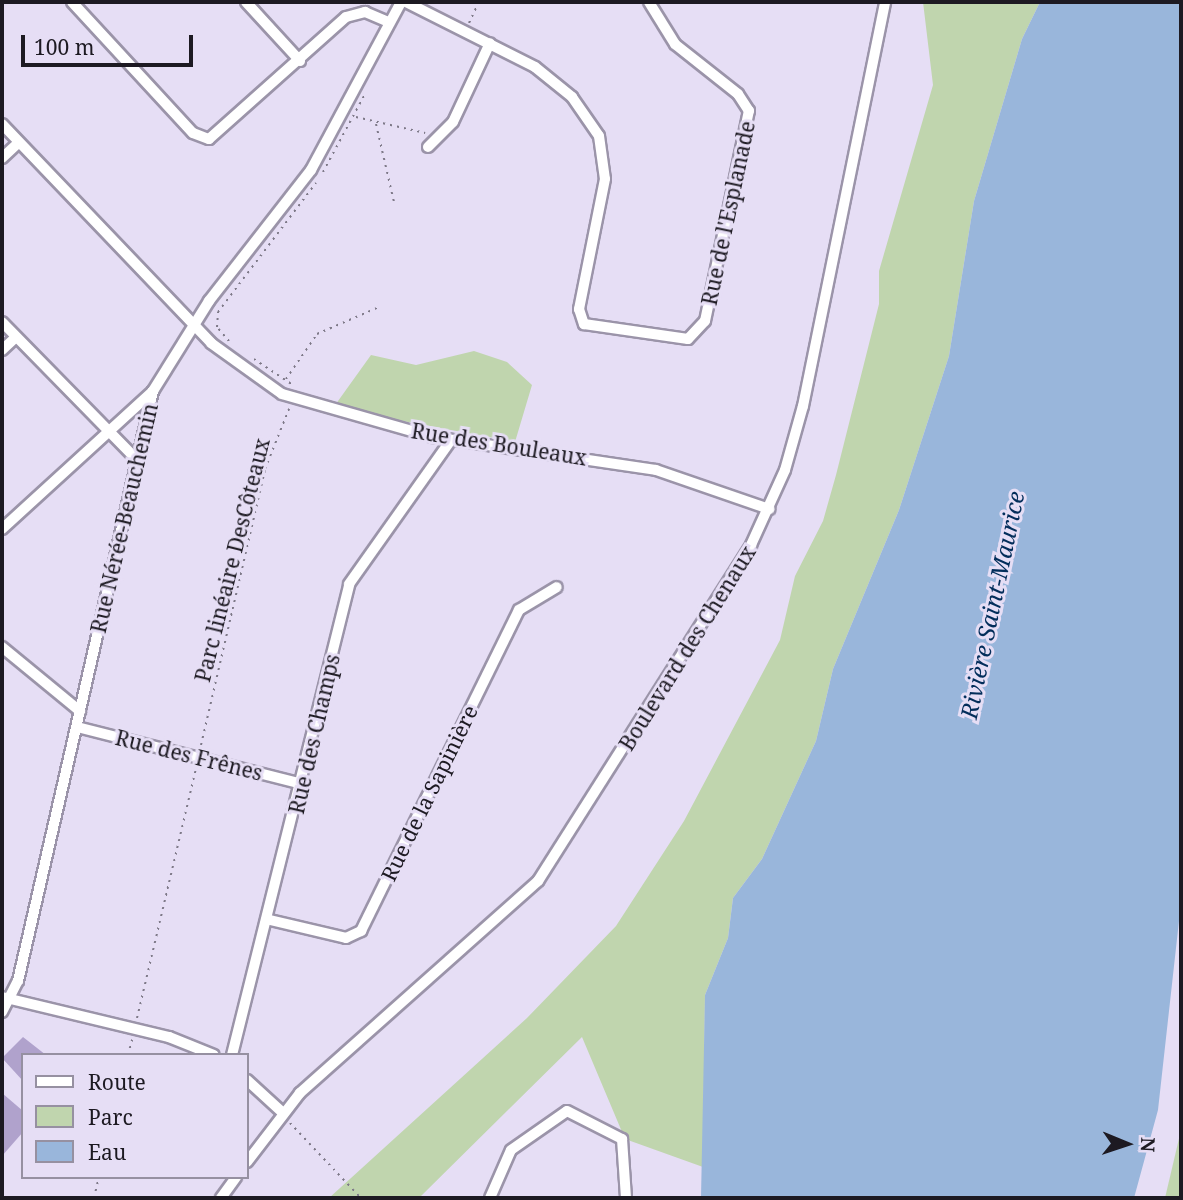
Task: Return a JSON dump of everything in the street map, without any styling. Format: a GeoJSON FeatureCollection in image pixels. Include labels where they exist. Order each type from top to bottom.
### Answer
{"type":"FeatureCollection","features":[{"type":"Feature","properties":{"kind":"street"},"geometry":{"type":"LineString","coordinates":[[72,2],[201,138],[222,135],[353,13],[386,20]]}},
{"type":"Feature","properties":{"kind":"street"},"geometry":{"type":"LineString","coordinates":[[246,2],[300,61]]}},
{"type":"Feature","properties":{"kind":"street","name":"Rue Nérée-Beauchemin"},"geometry":{"type":"LineString","coordinates":[[2,1012],[77,727],[153,391],[196,325],[311,170],[386,20],[404,2]]}},
{"type":"Feature","properties":{"kind":"street","name":"Rue de l'Esplanade"},"geometry":{"type":"LineString","coordinates":[[404,2],[490,43],[566,92],[603,148],[605,179],[581,320],[592,330],[688,339],[705,321],[749,111],[738,94],[675,44],[649,2]]}},
{"type":"Feature","properties":{"kind":"street","name":"Boulevard des Chenaux"},"geometry":{"type":"LineString","coordinates":[[248,1161],[282,1112],[538,881],[769,509],[803,406],[885,2]]}},
{"type":"Feature","properties":{"kind":"street"},"geometry":{"type":"LineString","coordinates":[[428,147],[443,134],[490,43]]}},
{"type":"Feature","properties":{"kind":"street","name":"Rue des Bouleaux"},"geometry":{"type":"LineString","coordinates":[[2,124],[217,348],[294,400],[451,440],[634,465],[769,509]]}},
{"type":"Feature","properties":{"kind":"street"},"geometry":{"type":"LineString","coordinates":[[2,158],[19,142]]}},
{"type":"Feature","properties":{"kind":"street"},"geometry":{"type":"LineString","coordinates":[[2,322],[139,462]]}},
{"type":"Feature","properties":{"kind":"street"},"geometry":{"type":"LineString","coordinates":[[2,350],[16,337]]}},
{"type":"Feature","properties":{"kind":"street"},"geometry":{"type":"LineString","coordinates":[[2,529],[105,429],[153,391]]}},
{"type":"Feature","properties":{"kind":"street","name":"Rue des Champs"},"geometry":{"type":"LineString","coordinates":[[233,1053],[270,920],[351,578],[451,440]]}},
{"type":"Feature","properties":{"kind":"street","name":"Rue de la Sapinière"},"geometry":{"type":"LineString","coordinates":[[270,920],[346,938],[361,931],[519,610],[557,587]]}},
{"type":"Feature","properties":{"kind":"street"},"geometry":{"type":"LineString","coordinates":[[2,647],[80,711]]}},
{"type":"Feature","properties":{"kind":"street","name":"Rue des Frênes"},"geometry":{"type":"LineString","coordinates":[[77,727],[302,783]]}},
{"type":"Feature","properties":{"kind":"street"},"geometry":{"type":"LineString","coordinates":[[6,998],[135,1029],[208,1053]]}},
{"type":"Feature","properties":{"kind":"street"},"geometry":{"type":"LineString","coordinates":[[248,1081],[282,1112]]}},
{"type":"Feature","properties":{"kind":"street"},"geometry":{"type":"LineString","coordinates":[[490,1198],[511,1150],[566,1111],[622,1139],[625,1198]]}},
{"type":"Feature","properties":{"kind":"street"},"geometry":{"type":"LineString","coordinates":[[221,1198],[235,1179]]}},
{"type":"Feature","properties":{"kind":"path"},"geometry":{"type":"LineString","coordinates":[[466,30],[480,2]]}},
{"type":"Feature","properties":{"kind":"path"},"geometry":{"type":"LineString","coordinates":[[232,343],[218,329],[218,312],[295,215],[355,117],[371,82]]}},
{"type":"Feature","properties":{"kind":"path"},"geometry":{"type":"LineString","coordinates":[[355,117],[443,134]]}},
{"type":"Feature","properties":{"kind":"path"},"geometry":{"type":"LineString","coordinates":[[376,123],[394,202]]}},
{"type":"Feature","properties":{"kind":"path"},"geometry":{"type":"LineString","coordinates":[[285,380],[313,337],[379,307]]}},
{"type":"Feature","properties":{"kind":"path"},"geometry":{"type":"LineString","coordinates":[[251,357],[299,389],[294,400]]}},
{"type":"Feature","properties":{"kind":"path","name":"Parc linéaire DesCôteaux"},"geometry":{"type":"LineString","coordinates":[[129,1053],[265,469],[294,400]]}},
{"type":"Feature","properties":{"kind":"path"},"geometry":{"type":"LineString","coordinates":[[282,1112],[362,1198]]}},
{"type":"Feature","properties":{"kind":"path"},"geometry":{"type":"LineString","coordinates":[[94,1198],[99,1179]]}},
{"type":"Feature","properties":{"kind":"green space"},"geometry":{"type":"Polygon","coordinates":[[[923,2],[1040,2],[1022,39],[974,201],[949,356],[899,510],[833,669],[816,741],[762,859],[733,898],[728,938],[705,995],[703,1167],[625,1139],[582,1037],[419,1198],[329,1198],[527,1018],[616,926],[684,821],[780,640],[795,576],[823,521],[836,475],[879,304],[879,271],[933,85],[923,2]]]}},
{"type":"Feature","properties":{"kind":"green space"},"geometry":{"type":"Polygon","coordinates":[[[474,351],[507,362],[532,385],[515,442],[333,408],[371,355],[416,365],[474,351]]]}},
{"type":"Feature","properties":{"kind":"green space"},"geometry":{"type":"Polygon","coordinates":[[[1181,1130],[1181,1198],[1165,1198],[1181,1130]]]}},
{"type":"Feature","properties":{"kind":"water","name":"Rivière Saint-Maurice"},"geometry":{"type":"Polygon","coordinates":[[[1040,2],[1181,2],[1181,903],[1158,1110],[1134,1198],[701,1198],[705,995],[728,938],[733,898],[762,859],[816,741],[833,669],[899,510],[949,356],[974,201],[1022,39],[1040,2]]]}},
{"type":"Feature","properties":{"kind":"building"},"geometry":{"type":"Polygon","coordinates":[[[23,1037],[43,1053],[21,1053],[21,1079],[2,1058],[23,1037]]]}},
{"type":"Feature","properties":{"kind":"building"},"geometry":{"type":"Polygon","coordinates":[[[2,1093],[21,1109],[21,1134],[2,1156],[2,1093]]]}}]}
